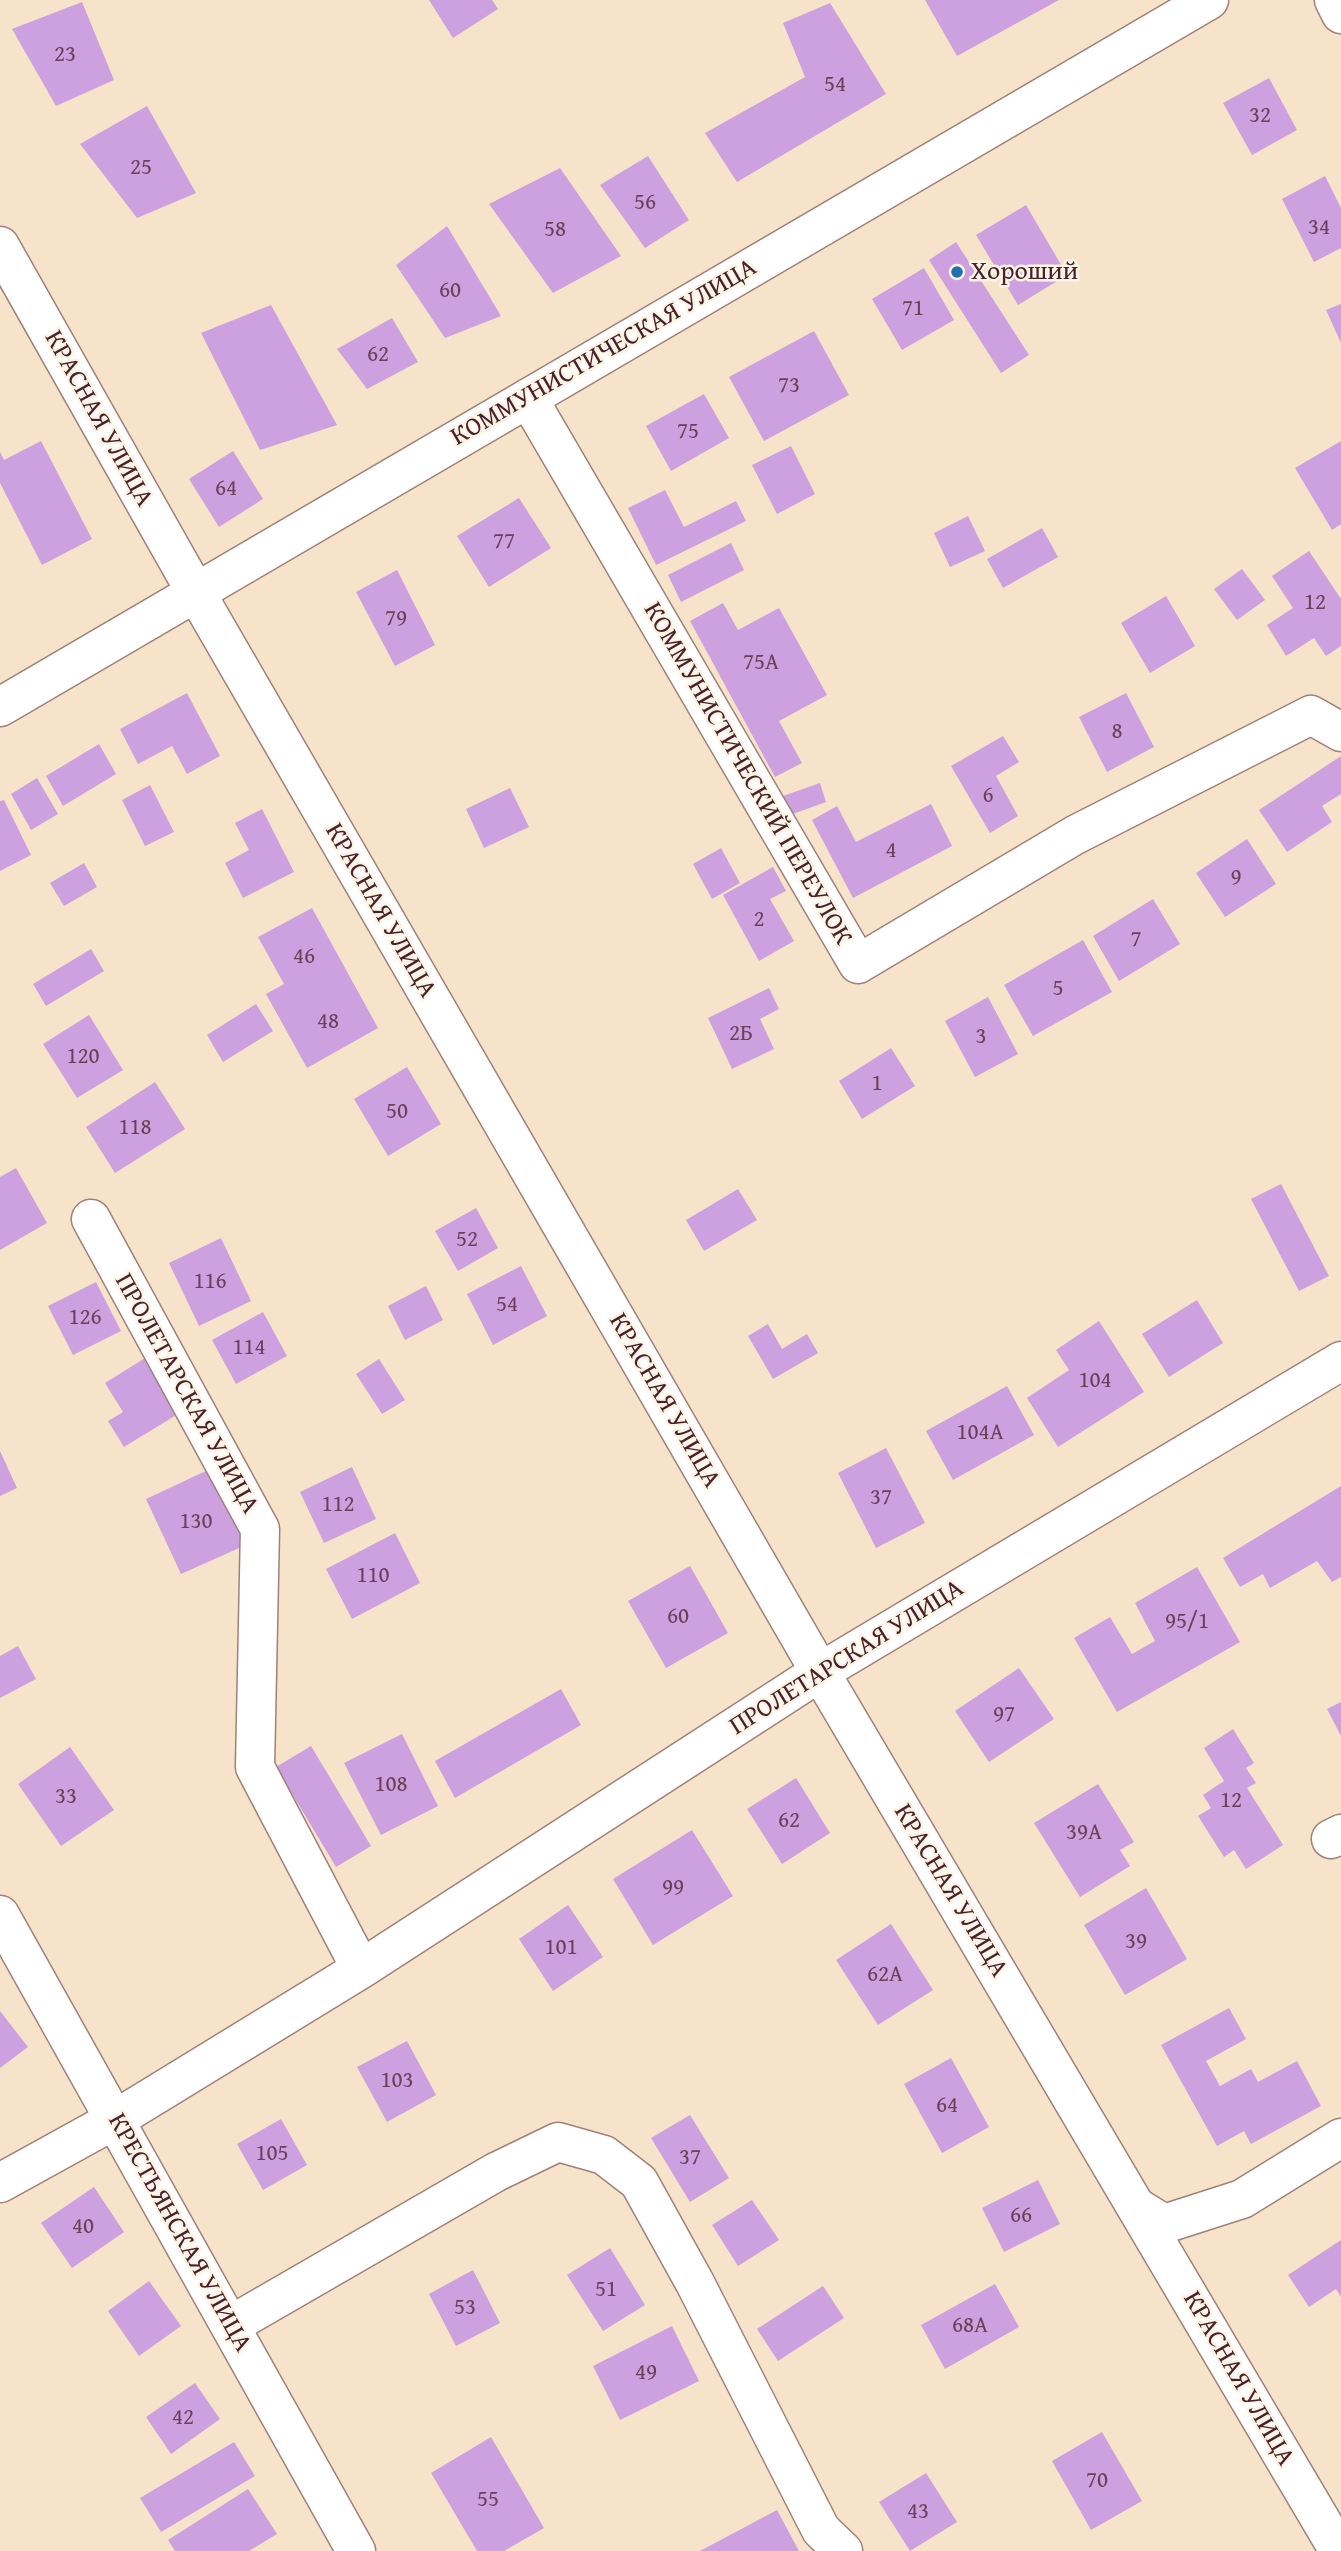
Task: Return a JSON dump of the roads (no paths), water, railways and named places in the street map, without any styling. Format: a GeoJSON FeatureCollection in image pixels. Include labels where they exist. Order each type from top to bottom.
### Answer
{"type":"FeatureCollection","features":[{"type":"Feature","properties":{"kind":"street","name":"КОММУНИСТИЧЕСКАЯ УЛИЦА"},"geometry":{"type":"LineString","coordinates":[[0,707],[1209,0]]}},
{"type":"Feature","properties":{"kind":"street"},"geometry":{"type":"LineString","coordinates":[[1334,0],[1341,14]]}},
{"type":"Feature","properties":{"kind":"street","name":"КРАСНАЯ УЛИЦА"},"geometry":{"type":"LineString","coordinates":[[0,246],[195,591],[820,1672],[1339,2551]]}},
{"type":"Feature","properties":{"kind":"street","name":"КОММУНИСТИЧЕСКИЙ ПЕРЕУЛОК"},"geometry":{"type":"LineString","coordinates":[[527,398],[858,964],[1075,835],[1311,715],[1341,732]]}},
{"type":"Feature","properties":{"kind":"street","name":"ПРОЛЕТАРСКАЯ УЛИЦА"},"geometry":{"type":"LineString","coordinates":[[91,1219],[260,1529],[255,1767],[361,1969]]}},
{"type":"Feature","properties":{"kind":"street","name":"ПРОЛЕТАРСКАЯ УЛИЦА"},"geometry":{"type":"LineString","coordinates":[[0,2183],[116,2119],[361,1969],[820,1672],[1341,1361]]}},
{"type":"Feature","properties":{"kind":"street","name":"КРЕСТЬЯНСКАЯ УЛИЦА"},"geometry":{"type":"LineString","coordinates":[[0,1915],[356,2551]]}},
{"type":"Feature","properties":{"kind":"street"},"geometry":{"type":"LineString","coordinates":[[1138,2208],[1164,2224],[1241,2199],[1341,2138]]}},
{"type":"Feature","properties":{"kind":"street"},"geometry":{"type":"LineString","coordinates":[[231,2325],[496,2172],[558,2142],[604,2155],[639,2182],[695,2283],[821,2530],[843,2551]]}},
{"type":"Feature","properties":{"kind":"place","name":"Хороший"},"geometry":{"type":"Point","coordinates":[957,272]}}]}
